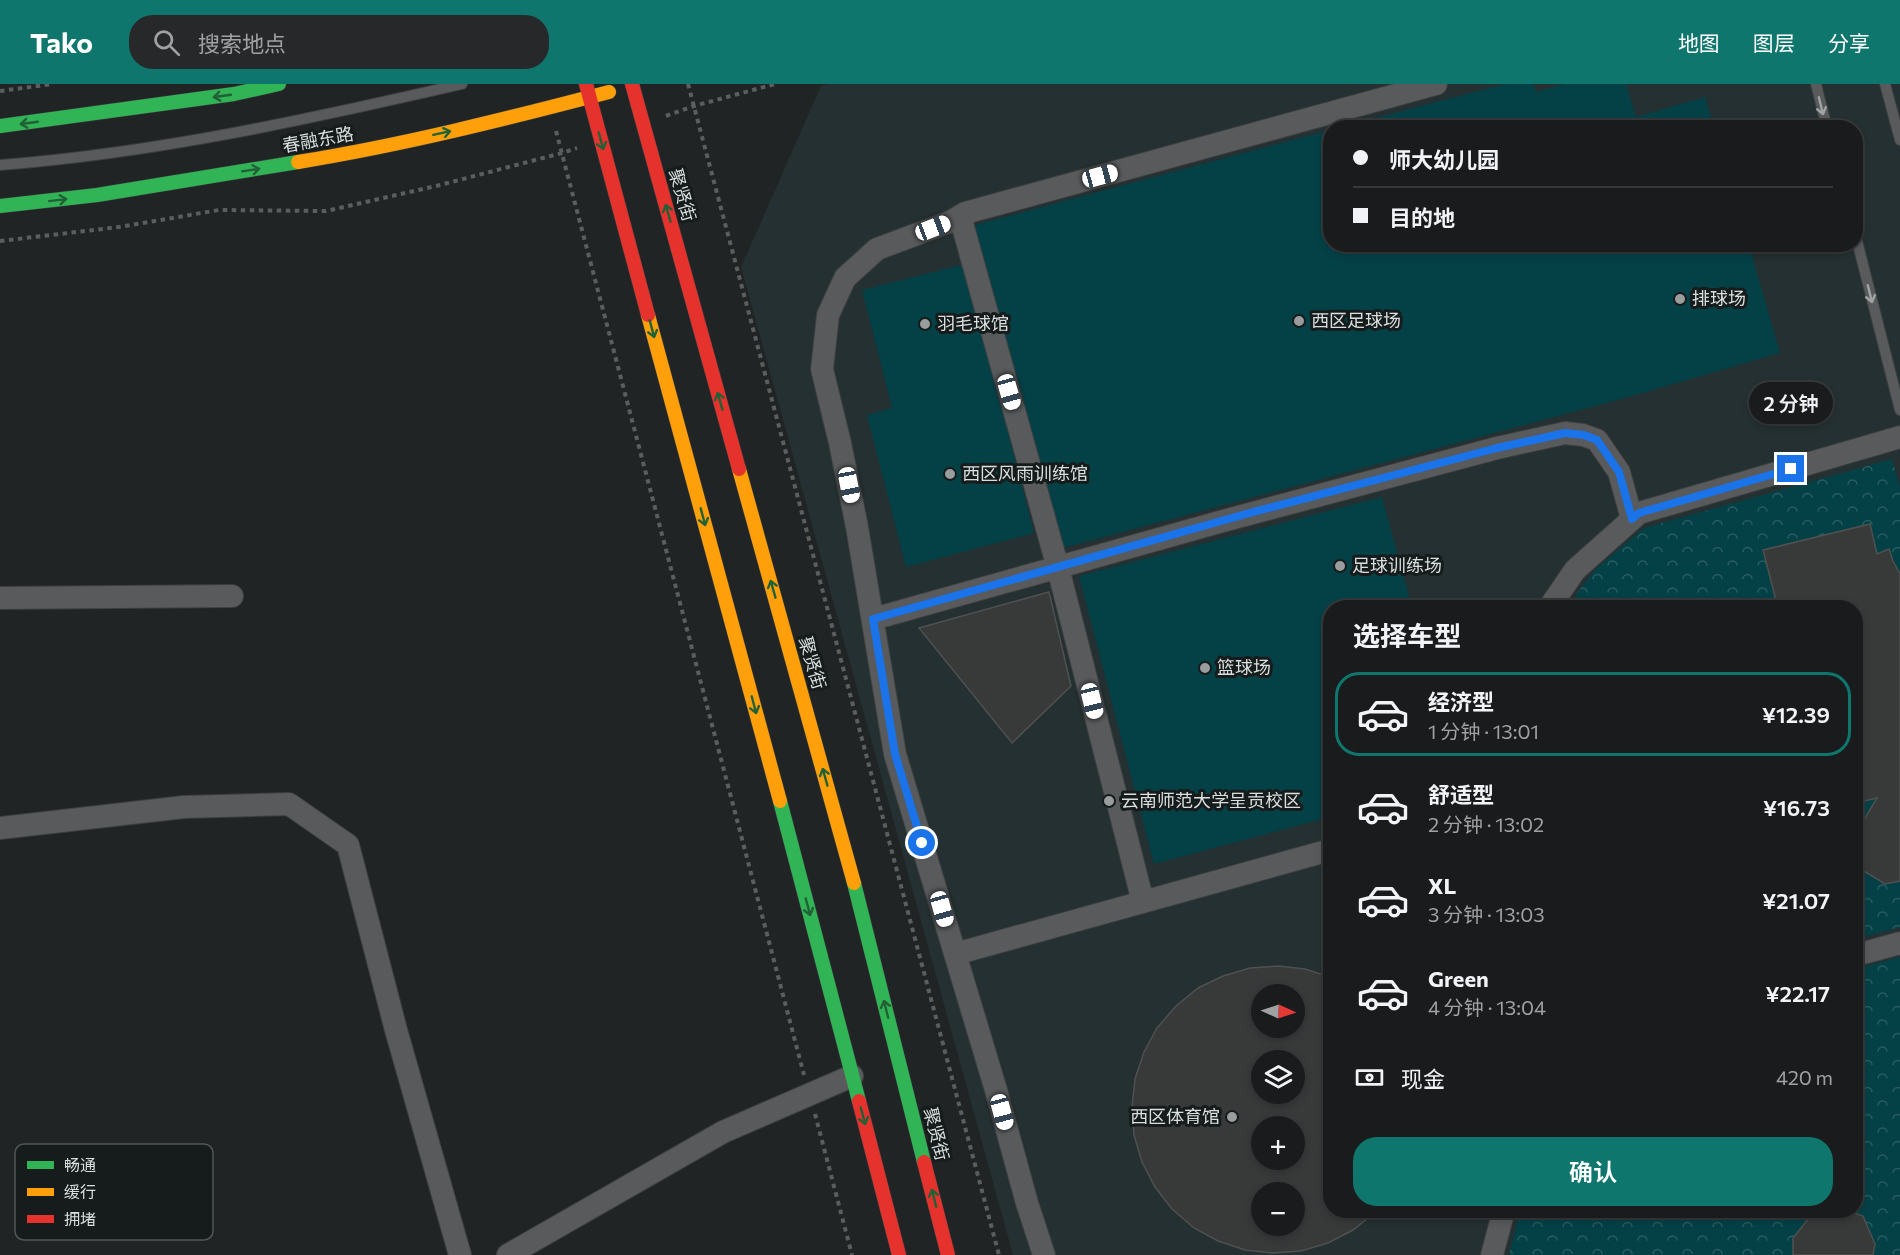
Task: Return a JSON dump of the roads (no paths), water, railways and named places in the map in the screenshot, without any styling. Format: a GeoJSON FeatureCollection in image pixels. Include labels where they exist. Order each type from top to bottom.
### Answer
{"type":"FeatureCollection","features":[{"type":"Feature","properties":{"kind":"main road"},"geometry":{"type":"LineString","coordinates":[[0,126],[234,94],[279,84]]}},
{"type":"Feature","properties":{"kind":"main road","name":"春融东路"},"geometry":{"type":"LineString","coordinates":[[0,206],[98,195],[336,156],[549,108],[588,91],[634,84]]}},
{"type":"Feature","properties":{"kind":"main road","name":"聚贤街"},"geometry":{"type":"LineString","coordinates":[[634,84],[643,124],[841,833],[948,1255]]}},
{"type":"Feature","properties":{"kind":"main road"},"geometry":{"type":"LineString","coordinates":[[588,91],[793,850],[899,1255]]}},
{"type":"Feature","properties":{"kind":"street"},"geometry":{"type":"LineString","coordinates":[[1044,1255],[895,754],[847,474],[822,369],[828,315],[845,278],[877,249],[952,221],[965,213],[1436,84]]}},
{"type":"Feature","properties":{"kind":"street"},"geometry":{"type":"LineString","coordinates":[[960,216],[1058,568],[1143,902]]}},
{"type":"Feature","properties":{"kind":"street"},"geometry":{"type":"LineString","coordinates":[[873,619],[1235,518],[1486,451],[1565,433],[1584,435],[1597,440],[1619,472],[1632,519]]}},
{"type":"Feature","properties":{"kind":"street"},"geometry":{"type":"LineString","coordinates":[[1554,600],[1575,570],[1639,513],[1900,437]]}},
{"type":"Feature","properties":{"kind":"street"},"geometry":{"type":"LineString","coordinates":[[0,598],[232,596]]}},
{"type":"Feature","properties":{"kind":"street"},"geometry":{"type":"LineString","coordinates":[[0,828],[184,807],[289,804],[348,844],[396,1030],[460,1255]]}},
{"type":"Feature","properties":{"kind":"street"},"geometry":{"type":"LineString","coordinates":[[956,954],[1323,852]]}},
{"type":"Feature","properties":{"kind":"street"},"geometry":{"type":"LineString","coordinates":[[1863,953],[1900,943]]}},
{"type":"Feature","properties":{"kind":"street"},"geometry":{"type":"LineString","coordinates":[[508,1255],[723,1132],[852,1076]]}},
{"type":"Feature","properties":{"kind":"street"},"geometry":{"type":"LineString","coordinates":[[1492,1255],[1502,1218]]}},
{"type":"Feature","properties":{"kind":"lane"},"geometry":{"type":"LineString","coordinates":[[0,165],[157,147],[329,115],[462,84]]}},
{"type":"Feature","properties":{"kind":"lane"},"geometry":{"type":"LineString","coordinates":[[1816,84],[1825,120]]}},
{"type":"Feature","properties":{"kind":"lane"},"geometry":{"type":"LineString","coordinates":[[1885,84],[1900,141]]}},
{"type":"Feature","properties":{"kind":"lane"},"geometry":{"type":"LineString","coordinates":[[1860,252],[1900,410]]}},
{"type":"Feature","properties":{"kind":"place","name":"排球场"},"geometry":{"type":"Point","coordinates":[1680,299]}},
{"type":"Feature","properties":{"kind":"place","name":"西区足球场"},"geometry":{"type":"Point","coordinates":[1299,321]}},
{"type":"Feature","properties":{"kind":"place","name":"羽毛球馆"},"geometry":{"type":"Point","coordinates":[925,324]}},
{"type":"Feature","properties":{"kind":"place","name":"西区风雨训练馆"},"geometry":{"type":"Point","coordinates":[950,474]}},
{"type":"Feature","properties":{"kind":"place","name":"足球训练场"},"geometry":{"type":"Point","coordinates":[1340,566]}},
{"type":"Feature","properties":{"kind":"place","name":"篮球场"},"geometry":{"type":"Point","coordinates":[1205,668]}},
{"type":"Feature","properties":{"kind":"place","name":"云南师范大学呈贡校区"},"geometry":{"type":"Point","coordinates":[1109,801]}},
{"type":"Feature","properties":{"kind":"place","name":"西区体育馆"},"geometry":{"type":"Point","coordinates":[1232,1117]}}]}
